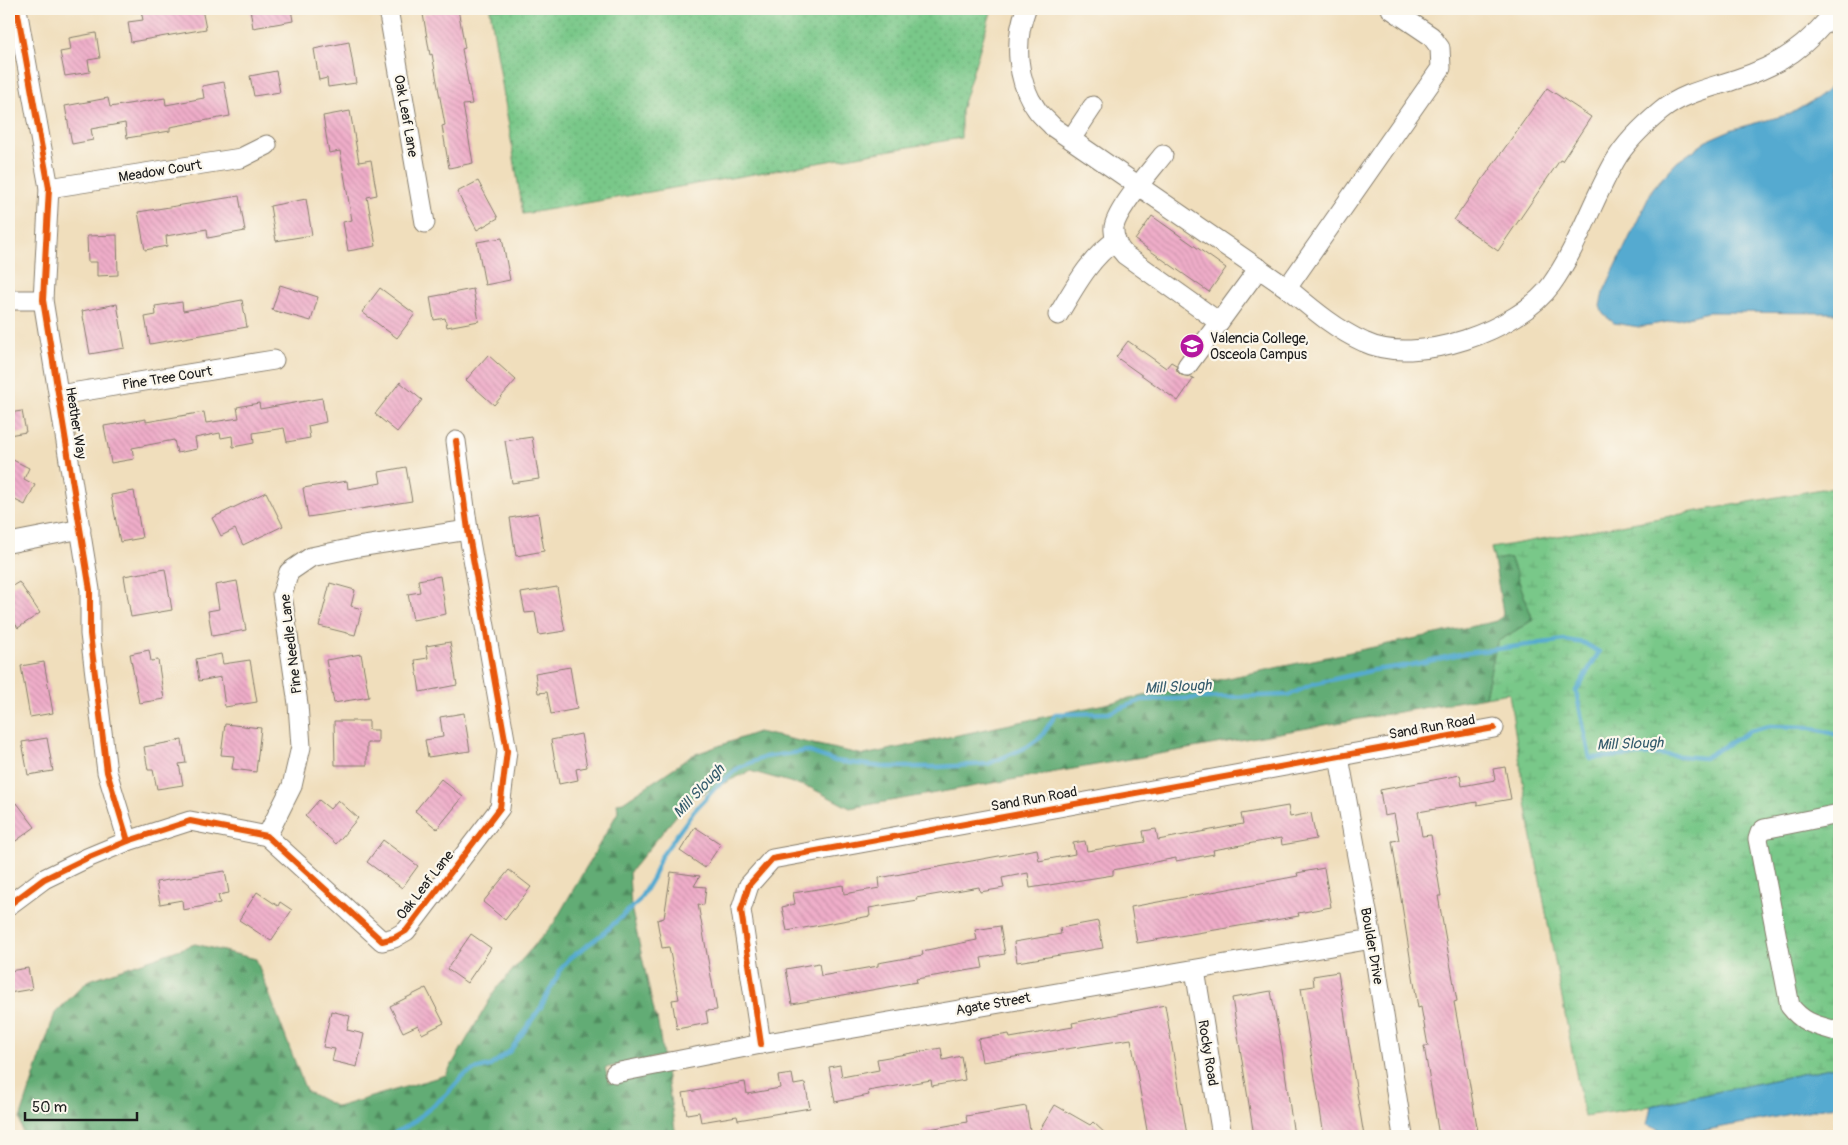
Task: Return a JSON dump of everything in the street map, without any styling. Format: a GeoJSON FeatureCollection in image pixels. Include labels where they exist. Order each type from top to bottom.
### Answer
{"type":"FeatureCollection","features":[{"type":"Feature","properties":{"kind":"street","name":"Heather Way"},"geometry":{"type":"LineString","coordinates":[[17,9],[49,188],[43,300],[90,590],[90,634],[108,772],[128,841]]}},
{"type":"Feature","properties":{"kind":"street","name":"Oak Leaf Lane"},"geometry":{"type":"LineString","coordinates":[[388,9],[425,223]]}},
{"type":"Feature","properties":{"kind":"street"},"geometry":{"type":"LineString","coordinates":[[1026,9],[1020,24],[1018,60],[1024,87],[1037,110],[1053,127],[1259,268],[1287,288],[1321,317],[1365,343],[1398,351],[1438,347],[1472,337],[1502,325],[1528,308],[1550,286],[1566,260],[1616,159],[1638,133],[1662,110],[1685,96],[1738,79],[1770,66],[1799,50],[1822,28],[1836,9]]}},
{"type":"Feature","properties":{"kind":"street"},"geometry":{"type":"LineString","coordinates":[[1287,288],[1441,68],[1440,48],[1431,36],[1391,9]]}},
{"type":"Feature","properties":{"kind":"street"},"geometry":{"type":"LineString","coordinates":[[1071,139],[1093,106]]}},
{"type":"Feature","properties":{"kind":"street","name":"Meadow Court"},"geometry":{"type":"LineString","coordinates":[[49,188],[241,158],[267,145]]}},
{"type":"Feature","properties":{"kind":"street"},"geometry":{"type":"LineString","coordinates":[[1163,155],[1121,211],[1114,226],[1119,250],[1124,256],[1219,322]]}},
{"type":"Feature","properties":{"kind":"street"},"geometry":{"type":"LineString","coordinates":[[1058,314],[1092,260],[1116,240]]}},
{"type":"Feature","properties":{"kind":"street"},"geometry":{"type":"LineString","coordinates":[[1187,366],[1259,268]]}},
{"type":"Feature","properties":{"kind":"street"},"geometry":{"type":"LineString","coordinates":[[9,300],[43,300]]}},
{"type":"Feature","properties":{"kind":"street","name":"Pine Tree Court"},"geometry":{"type":"LineString","coordinates":[[59,395],[274,360]]}},
{"type":"Feature","properties":{"kind":"street","name":"Oak Leaf Lane"},"geometry":{"type":"LineString","coordinates":[[267,836],[382,941],[394,938],[406,931],[500,808],[508,751],[468,530],[456,441]]}},
{"type":"Feature","properties":{"kind":"street"},"geometry":{"type":"LineString","coordinates":[[9,543],[81,529]]}},
{"type":"Feature","properties":{"kind":"street","name":"Pine Needle Lane"},"geometry":{"type":"LineString","coordinates":[[267,836],[292,786],[301,747],[298,704],[282,594],[289,572],[311,557],[358,547],[468,530]]}},
{"type":"Feature","properties":{"kind":"street","name":"Sand Run Road"},"geometry":{"type":"LineString","coordinates":[[761,1044],[741,910],[750,885],[772,859],[1494,728]]}},
{"type":"Feature","properties":{"kind":"street","name":"Boulder Drive"},"geometry":{"type":"LineString","coordinates":[[1339,757],[1372,939],[1403,1136]]}},
{"type":"Feature","properties":{"kind":"street"},"geometry":{"type":"LineString","coordinates":[[1839,814],[1764,828],[1760,832],[1758,839],[1790,1006],[1798,1017],[1809,1023],[1836,1031],[1839,1030]]}},
{"type":"Feature","properties":{"kind":"street"},"geometry":{"type":"LineString","coordinates":[[9,905],[44,879],[87,858],[128,841],[190,821],[267,836]]}},
{"type":"Feature","properties":{"kind":"street","name":"Agate Street"},"geometry":{"type":"LineString","coordinates":[[616,1073],[761,1044],[1372,939]]}},
{"type":"Feature","properties":{"kind":"street","name":"Rocky Road"},"geometry":{"type":"LineString","coordinates":[[1195,970],[1222,1136]]}},
{"type":"Feature","properties":{"kind":"green space"},"geometry":{"type":"Polygon","coordinates":[[[490,9],[992,9],[961,110],[961,138],[523,214],[490,9]]]}},
{"type":"Feature","properties":{"kind":"green space"},"geometry":{"type":"Polygon","coordinates":[[[1839,486],[1839,1066],[1651,1106],[1584,1116],[1530,827],[1509,693],[1485,697],[1497,642],[1533,620],[1511,559],[1494,560],[1491,548],[1839,486]]]}},
{"type":"Feature","properties":{"kind":"green space"},"geometry":{"type":"Polygon","coordinates":[[[1511,559],[1533,620],[1497,642],[1485,697],[850,808],[811,788],[750,771],[690,799],[629,873],[631,907],[656,1020],[657,1018],[663,1056],[605,1068],[609,1083],[666,1071],[676,1136],[23,1136],[20,1119],[55,1013],[87,981],[195,944],[256,959],[306,1091],[337,1107],[446,1075],[496,989],[554,923],[618,812],[617,803],[623,802],[693,755],[758,732],[864,755],[1497,621],[1502,617],[1503,613],[1494,560],[1511,559]]]}},
{"type":"Feature","properties":{"kind":"water"},"geometry":{"type":"Polygon","coordinates":[[[1839,80],[1839,313],[1707,312],[1674,321],[1639,327],[1614,323],[1603,314],[1600,306],[1603,293],[1653,188],[1677,162],[1710,139],[1733,129],[1790,114],[1819,97],[1839,80]]]}},
{"type":"Feature","properties":{"kind":"water"},"geometry":{"type":"Polygon","coordinates":[[[1839,1066],[1839,1105],[1675,1136],[1647,1125],[1651,1106],[1839,1066]]]}},
{"type":"Feature","properties":{"kind":"building"},"geometry":{"type":"Polygon","coordinates":[[[153,9],[202,9],[206,29],[131,42],[128,22],[143,20],[141,11],[153,9]]]}},
{"type":"Feature","properties":{"kind":"building"},"geometry":{"type":"Polygon","coordinates":[[[250,9],[291,9],[293,21],[253,28],[250,9]]]}},
{"type":"Feature","properties":{"kind":"building"},"geometry":{"type":"Polygon","coordinates":[[[458,9],[465,48],[462,49],[472,104],[463,105],[473,163],[449,168],[442,126],[445,125],[423,14],[458,9]]]}},
{"type":"Feature","properties":{"kind":"building"},"geometry":{"type":"Polygon","coordinates":[[[96,33],[100,58],[88,60],[90,72],[65,76],[60,52],[71,50],[69,38],[96,33]]]}},
{"type":"Feature","properties":{"kind":"building"},"geometry":{"type":"Polygon","coordinates":[[[349,42],[356,83],[328,87],[327,78],[319,80],[314,49],[349,42]]]}},
{"type":"Feature","properties":{"kind":"building"},"geometry":{"type":"Polygon","coordinates":[[[276,71],[280,92],[254,96],[250,76],[276,71]]]}},
{"type":"Feature","properties":{"kind":"building"},"geometry":{"type":"Polygon","coordinates":[[[224,82],[230,116],[170,127],[170,131],[127,138],[125,123],[91,129],[93,140],[72,144],[65,106],[108,98],[110,107],[165,98],[166,105],[204,98],[202,86],[224,82]]]}},
{"type":"Feature","properties":{"kind":"building"},"geometry":{"type":"Polygon","coordinates":[[[1547,88],[1591,117],[1498,251],[1454,220],[1547,88]]]}},
{"type":"Feature","properties":{"kind":"building"},"geometry":{"type":"Polygon","coordinates":[[[350,111],[359,162],[371,160],[377,195],[367,197],[376,246],[348,251],[343,222],[352,220],[340,151],[329,153],[323,116],[350,111]]]}},
{"type":"Feature","properties":{"kind":"building"},"geometry":{"type":"Polygon","coordinates":[[[478,181],[498,218],[477,230],[457,192],[478,181]]]}},
{"type":"Feature","properties":{"kind":"building"},"geometry":{"type":"Polygon","coordinates":[[[239,196],[245,231],[208,238],[207,229],[166,236],[167,246],[145,250],[138,212],[239,196]]]}},
{"type":"Feature","properties":{"kind":"building"},"geometry":{"type":"Polygon","coordinates":[[[306,199],[312,235],[276,241],[270,206],[306,199]]]}},
{"type":"Feature","properties":{"kind":"building"},"geometry":{"type":"Polygon","coordinates":[[[1152,216],[1226,268],[1209,292],[1135,240],[1152,216]]]}},
{"type":"Feature","properties":{"kind":"building"},"geometry":{"type":"Polygon","coordinates":[[[117,235],[118,275],[97,276],[97,262],[88,262],[87,236],[117,235]]]}},
{"type":"Feature","properties":{"kind":"building"},"geometry":{"type":"Polygon","coordinates":[[[502,238],[510,280],[485,285],[477,242],[502,238]]]}},
{"type":"Feature","properties":{"kind":"building"},"geometry":{"type":"Polygon","coordinates":[[[280,285],[318,297],[311,321],[272,310],[280,285]]]}},
{"type":"Feature","properties":{"kind":"building"},"geometry":{"type":"Polygon","coordinates":[[[380,288],[415,314],[397,338],[362,312],[380,288]]]}},
{"type":"Feature","properties":{"kind":"building"},"geometry":{"type":"Polygon","coordinates":[[[473,289],[479,321],[447,327],[445,318],[434,320],[430,297],[473,289]]]}},
{"type":"Feature","properties":{"kind":"building"},"geometry":{"type":"Polygon","coordinates":[[[242,300],[247,327],[150,344],[145,317],[156,315],[155,306],[182,302],[183,311],[242,300]]]}},
{"type":"Feature","properties":{"kind":"building"},"geometry":{"type":"Polygon","coordinates":[[[117,304],[125,348],[90,354],[82,311],[117,304]]]}},
{"type":"Feature","properties":{"kind":"building"},"geometry":{"type":"Polygon","coordinates":[[[1128,341],[1166,368],[1171,362],[1176,365],[1177,371],[1181,375],[1194,378],[1178,401],[1116,357],[1128,341]]]}},
{"type":"Feature","properties":{"kind":"building"},"geometry":{"type":"Polygon","coordinates":[[[488,355],[516,380],[494,405],[466,380],[488,355]]]}},
{"type":"Feature","properties":{"kind":"building"},"geometry":{"type":"Polygon","coordinates":[[[400,382],[422,400],[397,432],[375,414],[400,382]]]}},
{"type":"Feature","properties":{"kind":"building"},"geometry":{"type":"Polygon","coordinates":[[[322,398],[326,422],[308,426],[310,438],[287,442],[284,428],[253,433],[254,443],[233,447],[232,436],[221,438],[220,433],[195,438],[197,449],[177,453],[174,440],[132,448],[134,459],[111,463],[104,426],[146,419],[146,422],[204,412],[206,423],[239,418],[237,407],[259,403],[260,409],[322,398]]]}},
{"type":"Feature","properties":{"kind":"building"},"geometry":{"type":"Polygon","coordinates":[[[22,411],[26,432],[9,435],[9,413],[22,411]]]}},
{"type":"Feature","properties":{"kind":"building"},"geometry":{"type":"Polygon","coordinates":[[[532,437],[539,479],[512,483],[505,441],[532,437]]]}},
{"type":"Feature","properties":{"kind":"building"},"geometry":{"type":"Polygon","coordinates":[[[9,458],[29,468],[24,479],[35,485],[25,505],[9,497],[9,458]]]}},
{"type":"Feature","properties":{"kind":"building"},"geometry":{"type":"Polygon","coordinates":[[[406,467],[412,501],[308,517],[303,488],[347,481],[348,489],[381,483],[379,472],[406,467]]]}},
{"type":"Feature","properties":{"kind":"building"},"geometry":{"type":"Polygon","coordinates":[[[134,491],[142,538],[120,542],[111,495],[134,491]]]}},
{"type":"Feature","properties":{"kind":"building"},"geometry":{"type":"Polygon","coordinates":[[[266,492],[283,526],[243,545],[235,529],[221,536],[212,518],[266,492]]]}},
{"type":"Feature","properties":{"kind":"building"},"geometry":{"type":"Polygon","coordinates":[[[538,513],[544,551],[516,556],[510,518],[538,513]]]}},
{"type":"Feature","properties":{"kind":"building"},"geometry":{"type":"Polygon","coordinates":[[[165,569],[172,610],[131,617],[124,576],[165,569]]]}},
{"type":"Feature","properties":{"kind":"building"},"geometry":{"type":"Polygon","coordinates":[[[440,576],[446,614],[413,620],[408,594],[420,592],[418,580],[440,576]]]}},
{"type":"Feature","properties":{"kind":"building"},"geometry":{"type":"Polygon","coordinates":[[[237,581],[246,630],[212,636],[208,611],[219,609],[215,585],[237,581]]]}},
{"type":"Feature","properties":{"kind":"building"},"geometry":{"type":"Polygon","coordinates":[[[19,582],[40,613],[18,628],[9,615],[9,588],[19,582]]]}},
{"type":"Feature","properties":{"kind":"building"},"geometry":{"type":"Polygon","coordinates":[[[330,583],[355,590],[351,606],[362,609],[355,635],[319,626],[330,583]]]}},
{"type":"Feature","properties":{"kind":"building"},"geometry":{"type":"Polygon","coordinates":[[[557,587],[565,631],[539,635],[535,612],[525,613],[521,593],[557,587]]]}},
{"type":"Feature","properties":{"kind":"building"},"geometry":{"type":"Polygon","coordinates":[[[450,642],[457,685],[420,692],[415,660],[428,658],[426,646],[450,642]]]}},
{"type":"Feature","properties":{"kind":"building"},"geometry":{"type":"Polygon","coordinates":[[[149,650],[151,661],[158,660],[164,699],[139,703],[130,654],[149,650]]]}},
{"type":"Feature","properties":{"kind":"building"},"geometry":{"type":"Polygon","coordinates":[[[221,654],[223,664],[250,660],[257,702],[225,707],[221,677],[199,681],[196,659],[221,654]]]}},
{"type":"Feature","properties":{"kind":"building"},"geometry":{"type":"Polygon","coordinates":[[[361,654],[369,697],[334,703],[326,660],[361,654]]]}},
{"type":"Feature","properties":{"kind":"building"},"geometry":{"type":"Polygon","coordinates":[[[44,662],[53,713],[30,717],[21,666],[44,662]]]}},
{"type":"Feature","properties":{"kind":"building"},"geometry":{"type":"Polygon","coordinates":[[[570,667],[577,709],[551,714],[547,692],[538,693],[535,673],[570,667]]]}},
{"type":"Feature","properties":{"kind":"building"},"geometry":{"type":"Polygon","coordinates":[[[464,713],[470,751],[428,757],[425,740],[443,737],[440,717],[464,713]]]}},
{"type":"Feature","properties":{"kind":"building"},"geometry":{"type":"Polygon","coordinates":[[[334,721],[369,721],[369,730],[378,730],[378,743],[367,743],[367,765],[335,765],[334,721]]]}},
{"type":"Feature","properties":{"kind":"building"},"geometry":{"type":"Polygon","coordinates":[[[225,724],[261,728],[256,772],[232,769],[234,756],[221,755],[225,724]]]}},
{"type":"Feature","properties":{"kind":"building"},"geometry":{"type":"Polygon","coordinates":[[[581,734],[587,767],[576,769],[578,780],[559,784],[551,740],[581,734]]]}},
{"type":"Feature","properties":{"kind":"building"},"geometry":{"type":"Polygon","coordinates":[[[47,738],[53,771],[28,775],[22,742],[47,738]]]}},
{"type":"Feature","properties":{"kind":"building"},"geometry":{"type":"Polygon","coordinates":[[[182,740],[186,763],[179,764],[183,785],[157,789],[153,770],[148,770],[144,747],[182,740]]]}},
{"type":"Feature","properties":{"kind":"building"},"geometry":{"type":"Polygon","coordinates":[[[1505,767],[1511,799],[1477,805],[1477,802],[1418,812],[1422,836],[1431,835],[1441,896],[1438,896],[1457,1001],[1454,1002],[1478,1132],[1454,1136],[1439,1136],[1424,1046],[1428,1046],[1421,1007],[1418,1008],[1392,841],[1399,840],[1394,814],[1384,816],[1380,790],[1460,775],[1462,786],[1495,780],[1493,769],[1505,767]]]}},
{"type":"Feature","properties":{"kind":"building"},"geometry":{"type":"Polygon","coordinates":[[[441,779],[463,797],[437,829],[415,811],[441,779]]]}},
{"type":"Feature","properties":{"kind":"building"},"geometry":{"type":"Polygon","coordinates":[[[319,800],[330,809],[338,800],[358,818],[336,844],[305,816],[319,800]]]}},
{"type":"Feature","properties":{"kind":"building"},"geometry":{"type":"Polygon","coordinates":[[[17,803],[35,827],[9,846],[9,809],[17,803]]]}},
{"type":"Feature","properties":{"kind":"building"},"geometry":{"type":"Polygon","coordinates":[[[1288,806],[1290,817],[1311,813],[1316,839],[1282,845],[1281,838],[1213,850],[1214,854],[1176,861],[1176,858],[1113,870],[1113,875],[1030,888],[1028,873],[1002,878],[1004,888],[980,892],[979,887],[916,898],[917,900],[869,908],[870,916],[787,931],[782,907],[795,904],[793,893],[843,885],[844,894],[880,888],[879,878],[1037,849],[1039,861],[1075,854],[1073,843],[1085,841],[1087,851],[1145,842],[1143,831],[1156,829],[1158,840],[1243,824],[1241,814],[1288,806]]]}},
{"type":"Feature","properties":{"kind":"building"},"geometry":{"type":"Polygon","coordinates":[[[695,827],[721,844],[705,868],[680,851],[695,827]]]}},
{"type":"Feature","properties":{"kind":"building"},"geometry":{"type":"Polygon","coordinates":[[[383,840],[418,866],[402,888],[367,862],[383,840]]]}},
{"type":"Feature","properties":{"kind":"building"},"geometry":{"type":"Polygon","coordinates":[[[1324,868],[1331,907],[1298,913],[1299,916],[1137,943],[1131,907],[1298,876],[1297,873],[1324,868]]]}},
{"type":"Feature","properties":{"kind":"building"},"geometry":{"type":"Polygon","coordinates":[[[509,870],[531,887],[505,920],[483,902],[509,870]]]}},
{"type":"Feature","properties":{"kind":"building"},"geometry":{"type":"Polygon","coordinates":[[[225,871],[229,893],[218,895],[220,903],[183,910],[182,900],[160,904],[156,882],[225,871]]]}},
{"type":"Feature","properties":{"kind":"building"},"geometry":{"type":"Polygon","coordinates":[[[671,872],[700,876],[694,886],[706,887],[704,905],[698,904],[717,1010],[706,1011],[708,1023],[677,1029],[672,1000],[679,999],[669,947],[662,948],[657,920],[664,918],[671,872]]]}},
{"type":"Feature","properties":{"kind":"building"},"geometry":{"type":"Polygon","coordinates":[[[257,892],[278,906],[280,902],[292,910],[271,941],[239,920],[257,892]]]}},
{"type":"Feature","properties":{"kind":"building"},"geometry":{"type":"Polygon","coordinates":[[[1098,921],[1103,948],[1017,962],[1014,942],[1061,934],[1060,928],[1098,921]]]}},
{"type":"Feature","properties":{"kind":"building"},"geometry":{"type":"Polygon","coordinates":[[[1000,926],[1005,954],[981,958],[983,968],[916,979],[917,982],[792,1004],[786,969],[819,963],[821,976],[878,966],[878,963],[923,955],[922,951],[977,940],[975,930],[1000,926]]]}},
{"type":"Feature","properties":{"kind":"building"},"geometry":{"type":"Polygon","coordinates":[[[471,934],[491,948],[467,983],[447,969],[471,934]]]}},
{"type":"Feature","properties":{"kind":"building"},"geometry":{"type":"Polygon","coordinates":[[[28,968],[32,989],[9,993],[9,971],[28,968]]]}},
{"type":"Feature","properties":{"kind":"building"},"geometry":{"type":"Polygon","coordinates":[[[1338,972],[1364,1136],[1324,1136],[1301,988],[1314,986],[1313,976],[1338,972]]]}},
{"type":"Feature","properties":{"kind":"building"},"geometry":{"type":"Polygon","coordinates":[[[426,988],[444,1023],[422,1034],[418,1025],[403,1032],[390,1006],[426,988]]]}},
{"type":"Feature","properties":{"kind":"building"},"geometry":{"type":"Polygon","coordinates":[[[1271,991],[1282,1050],[1294,1136],[1254,1136],[1232,998],[1271,991]]]}},
{"type":"Feature","properties":{"kind":"building"},"geometry":{"type":"Polygon","coordinates":[[[1165,1005],[1187,1135],[1148,1136],[1131,1039],[982,1062],[978,1039],[1009,1034],[1010,1038],[1073,1027],[1072,1023],[1165,1005]]]}},
{"type":"Feature","properties":{"kind":"building"},"geometry":{"type":"Polygon","coordinates":[[[331,1011],[350,1016],[347,1030],[364,1034],[357,1067],[332,1061],[335,1049],[323,1047],[331,1011]]]}},
{"type":"Feature","properties":{"kind":"building"},"geometry":{"type":"Polygon","coordinates":[[[941,1048],[943,1060],[961,1056],[965,1080],[932,1086],[931,1080],[868,1091],[869,1095],[835,1102],[829,1067],[840,1065],[842,1077],[879,1070],[877,1059],[941,1048]]]}},
{"type":"Feature","properties":{"kind":"building"},"geometry":{"type":"Polygon","coordinates":[[[792,1074],[794,1085],[805,1083],[810,1108],[738,1120],[737,1116],[701,1122],[699,1112],[687,1114],[683,1093],[745,1082],[747,1094],[780,1088],[778,1076],[792,1074]]]}},
{"type":"Feature","properties":{"kind":"building"},"geometry":{"type":"Polygon","coordinates":[[[1055,1105],[1090,1125],[1093,1122],[1108,1136],[1036,1136],[1055,1105]]]}},
{"type":"Feature","properties":{"kind":"building"},"geometry":{"type":"Polygon","coordinates":[[[1026,1106],[1031,1136],[924,1136],[924,1130],[967,1122],[966,1116],[1026,1106]]]}},
{"type":"Feature","properties":{"kind":"waterway","name":"Mill Slough"},"geometry":{"type":"LineString","coordinates":[[390,1136],[412,1123],[447,1094],[463,1076],[474,1070],[490,1066],[510,1051],[541,1007],[562,967],[569,959],[601,935],[638,902],[653,877],[660,858],[694,811],[717,786],[738,768],[765,757],[807,751],[835,761],[883,767],[937,767],[988,764],[1027,747],[1041,737],[1056,714],[1108,713],[1142,700],[1289,695],[1313,684],[1374,670],[1411,665],[1460,654],[1565,640],[1584,643],[1599,652],[1576,691],[1590,758],[1655,754],[1704,758],[1750,731],[1770,726],[1807,727],[1839,735]]}},
{"type":"Feature","properties":{"kind":"cycle path"},"geometry":{"type":"LineString","coordinates":[[17,9],[49,188],[43,300],[90,590],[90,634],[107,772],[128,841]]}},
{"type":"Feature","properties":{"kind":"cycle path"},"geometry":{"type":"LineString","coordinates":[[9,905],[44,879],[87,858],[128,841],[190,821],[267,836],[382,941],[394,938],[406,931],[500,808],[507,751],[468,530],[456,441]]}},
{"type":"Feature","properties":{"kind":"cycle path"},"geometry":{"type":"LineString","coordinates":[[761,1044],[741,910],[749,885],[772,859],[1494,728]]}},
{"type":"Feature","properties":{"kind":"place","name":"Valencia College, Osceola Campus"},"geometry":{"type":"Point","coordinates":[1192,346]}}]}
